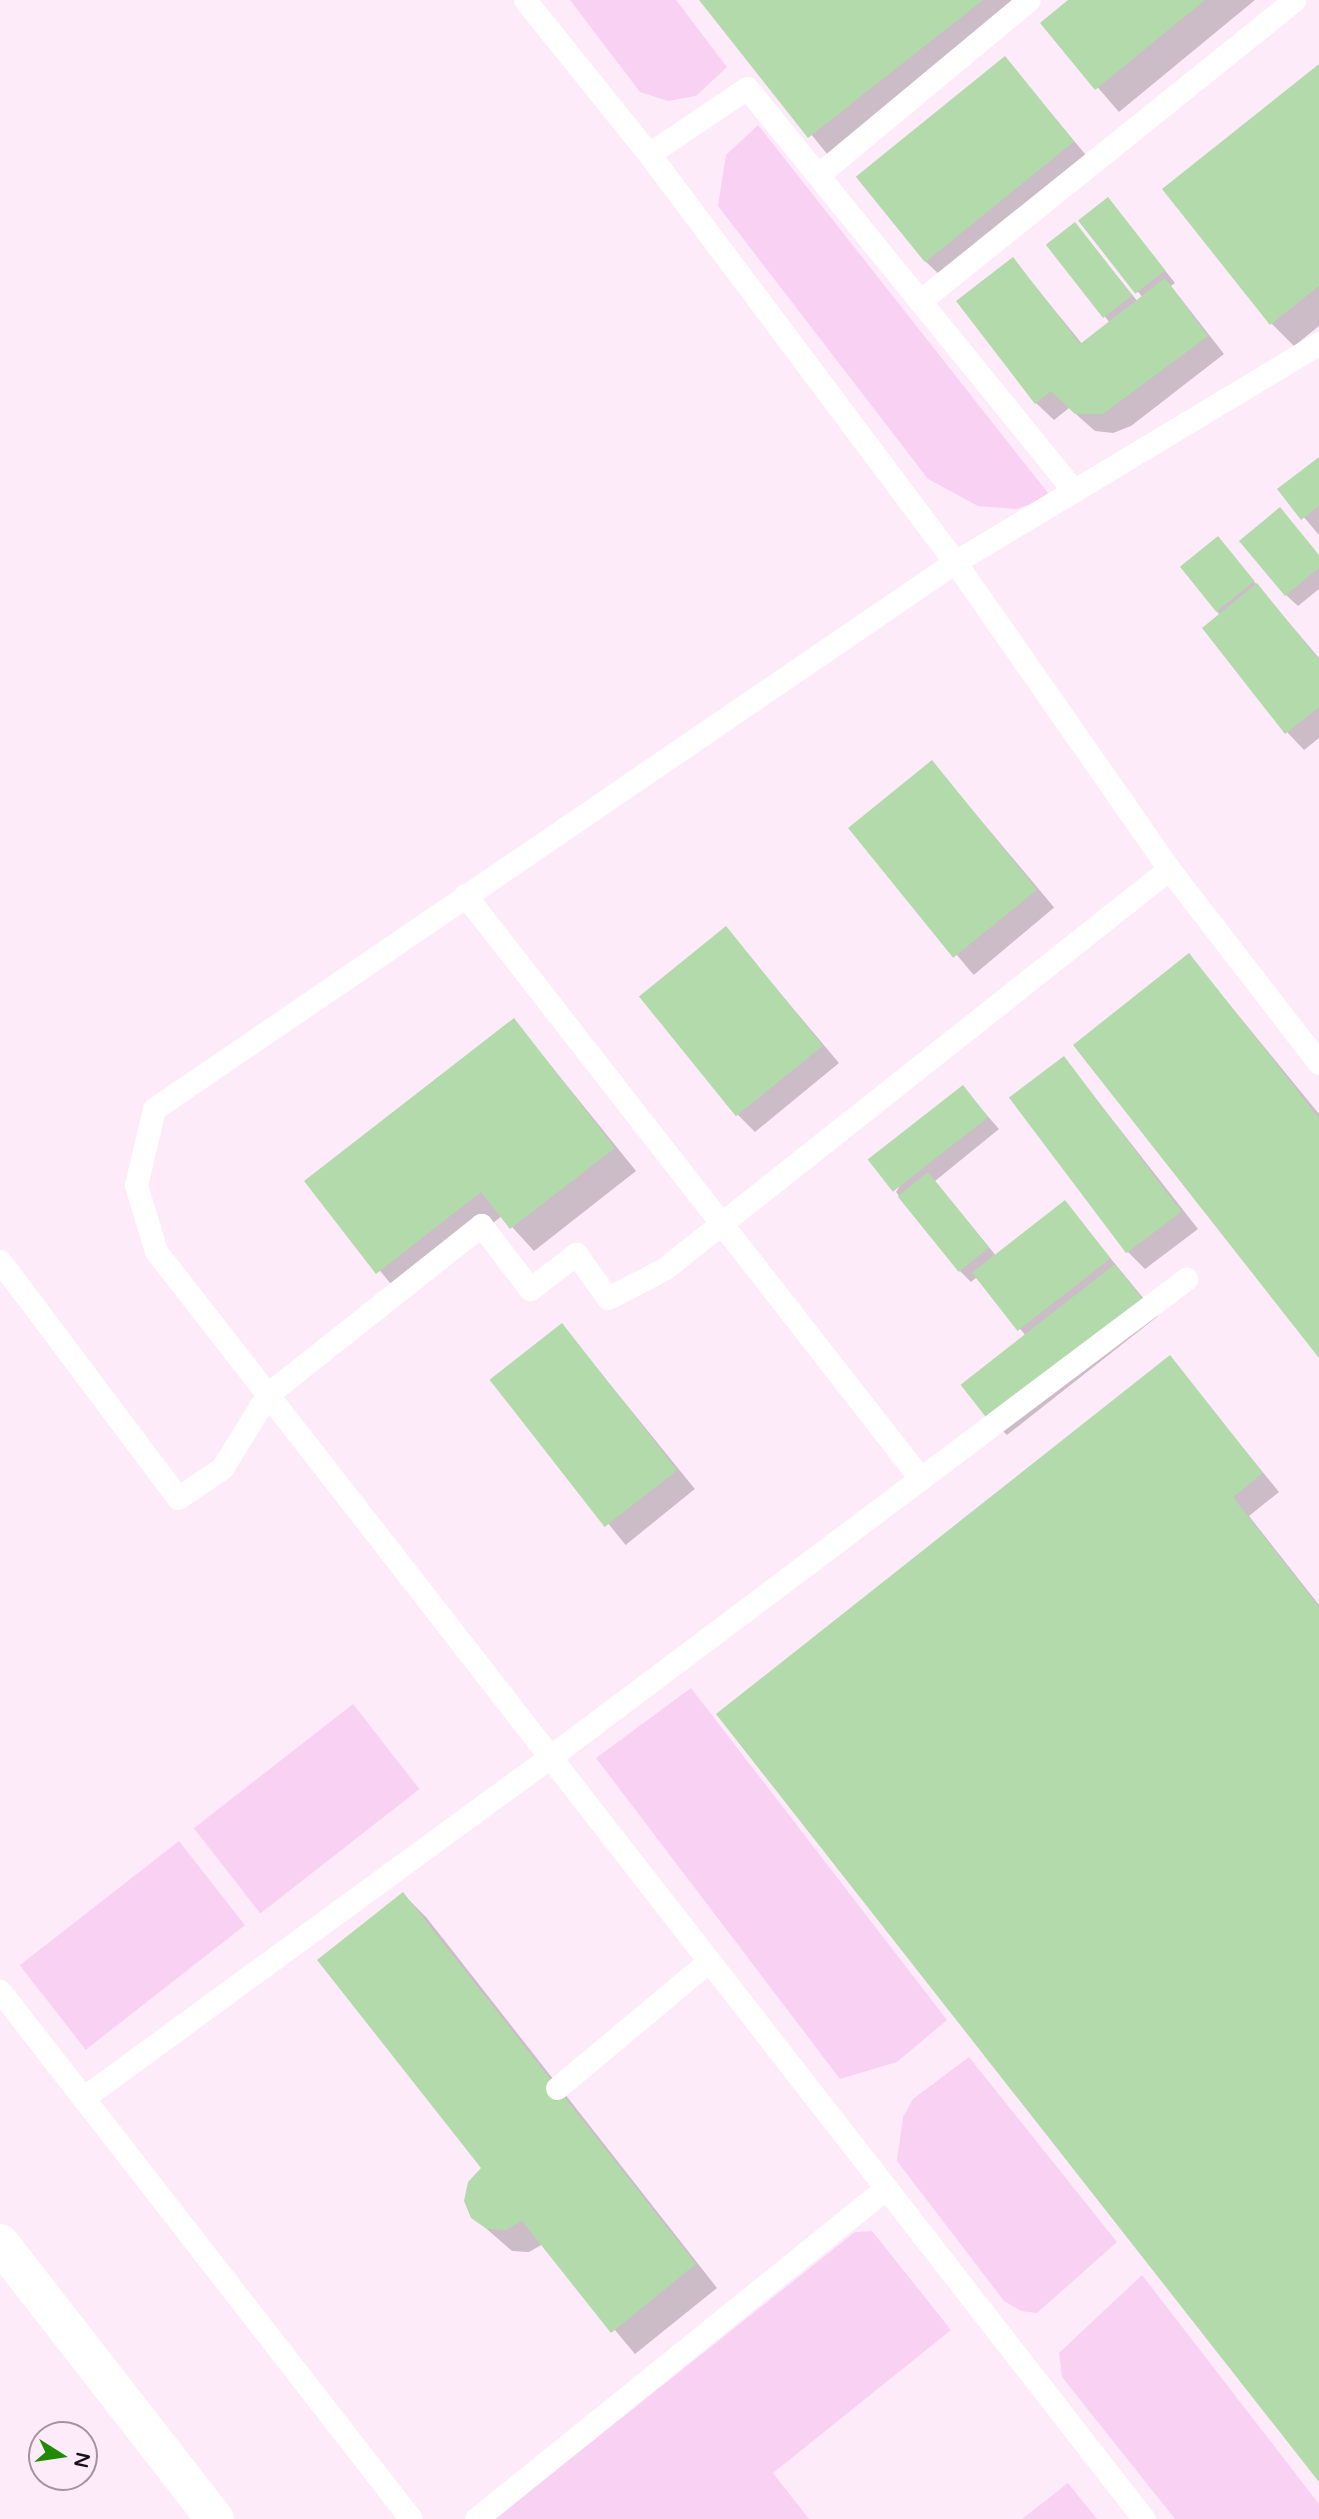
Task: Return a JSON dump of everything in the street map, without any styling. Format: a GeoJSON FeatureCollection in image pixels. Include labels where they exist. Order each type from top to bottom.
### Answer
{"type":"FeatureCollection","features":[{"type":"Feature","properties":{"kind":"street"},"geometry":{"type":"LineString","coordinates":[[0,2242],[215,2519]]}},
{"type":"Feature","properties":{"kind":"lane"},"geometry":{"type":"LineString","coordinates":[[525,0],[649,154],[955,562],[1170,869],[1319,1063]]}},
{"type":"Feature","properties":{"kind":"lane"},"geometry":{"type":"LineString","coordinates":[[818,175],[1029,0]]}},
{"type":"Feature","properties":{"kind":"lane"},"geometry":{"type":"LineString","coordinates":[[920,301],[1294,0]]}},
{"type":"Feature","properties":{"kind":"lane"},"geometry":{"type":"LineString","coordinates":[[649,154],[747,88],[1074,491]]}},
{"type":"Feature","properties":{"kind":"lane"},"geometry":{"type":"LineString","coordinates":[[1144,2519],[156,1251],[136,1185],[154,1109],[955,562],[1319,343]]}},
{"type":"Feature","properties":{"kind":"lane"},"geometry":{"type":"LineString","coordinates":[[0,1261],[178,1499],[222,1468],[268,1394],[481,1225],[530,1289],[576,1254],[608,1298],[664,1269],[1170,869]]}},
{"type":"Feature","properties":{"kind":"lane"},"geometry":{"type":"LineString","coordinates":[[465,895],[921,1479]]}},
{"type":"Feature","properties":{"kind":"lane"},"geometry":{"type":"LineString","coordinates":[[83,2098],[550,1757],[1186,1279]]}},
{"type":"Feature","properties":{"kind":"lane"},"geometry":{"type":"LineString","coordinates":[[557,2088],[709,1961]]}},
{"type":"Feature","properties":{"kind":"lane"},"geometry":{"type":"LineString","coordinates":[[0,1991],[411,2519]]}},
{"type":"Feature","properties":{"kind":"lane"},"geometry":{"type":"LineString","coordinates":[[476,2519],[886,2188]]}},
{"type":"Feature","properties":{"kind":"shaded area"},"geometry":{"type":"Polygon","coordinates":[[[570,0],[676,0],[727,67],[696,96],[668,101],[640,92],[570,0]]]}},
{"type":"Feature","properties":{"kind":"shaded area"},"geometry":{"type":"Polygon","coordinates":[[[758,125],[1048,493],[1037,502],[1016,509],[978,506],[928,479],[718,206],[726,155],[758,125]]]}},
{"type":"Feature","properties":{"kind":"shaded area"},"geometry":{"type":"Polygon","coordinates":[[[691,1688],[947,2020],[897,2062],[840,2079],[596,1758],[691,1688]]]}},
{"type":"Feature","properties":{"kind":"shaded area"},"geometry":{"type":"Polygon","coordinates":[[[353,1704],[419,1789],[260,1913],[194,1828],[353,1704]]]}},
{"type":"Feature","properties":{"kind":"shaded area"},"geometry":{"type":"Polygon","coordinates":[[[179,1841],[245,1925],[86,2050],[20,1965],[179,1841]]]}},
{"type":"Feature","properties":{"kind":"shaded area"},"geometry":{"type":"Polygon","coordinates":[[[969,2057],[1117,2242],[1037,2313],[1021,2311],[1004,2301],[897,2161],[903,2117],[913,2099],[969,2057]]]}},
{"type":"Feature","properties":{"kind":"shaded area"},"geometry":{"type":"Polygon","coordinates":[[[872,2231],[951,2330],[773,2473],[809,2519],[495,2519],[855,2232],[872,2231]]]}},
{"type":"Feature","properties":{"kind":"shaded area"},"geometry":{"type":"Polygon","coordinates":[[[1142,2275],[1319,2504],[1319,2519],[1175,2519],[1062,2377],[1059,2353],[1142,2275]]]}},
{"type":"Feature","properties":{"kind":"shaded area"},"geometry":{"type":"Polygon","coordinates":[[[1068,2483],[1097,2519],[1022,2519],[1068,2483]]]}},
{"type":"Feature","properties":{"kind":"building"},"geometry":{"type":"Polygon","coordinates":[[[699,0],[983,0],[808,138],[699,0]]]}},
{"type":"Feature","properties":{"kind":"building"},"geometry":{"type":"Polygon","coordinates":[[[1068,0],[1205,0],[1095,90],[1040,23],[1068,0]]]}},
{"type":"Feature","properties":{"kind":"building"},"geometry":{"type":"Polygon","coordinates":[[[1005,56],[1074,141],[925,262],[856,177],[1005,56]]]}},
{"type":"Feature","properties":{"kind":"building"},"geometry":{"type":"Polygon","coordinates":[[[1319,64],[1319,286],[1270,325],[1162,189],[1319,64]]]}},
{"type":"Feature","properties":{"kind":"building"},"geometry":{"type":"Polygon","coordinates":[[[1108,197],[1165,270],[1135,294],[1078,220],[1108,197]]]}},
{"type":"Feature","properties":{"kind":"building"},"geometry":{"type":"Polygon","coordinates":[[[1075,222],[1132,295],[1103,318],[1046,245],[1075,222]]]}},
{"type":"Feature","properties":{"kind":"building"},"geometry":{"type":"Polygon","coordinates":[[[1013,257],[1080,344],[1165,278],[1208,336],[1103,414],[1075,414],[1051,391],[1035,404],[956,301],[1013,257]]]}},
{"type":"Feature","properties":{"kind":"building"},"geometry":{"type":"Polygon","coordinates":[[[1319,457],[1319,506],[1301,520],[1277,489],[1319,457]]]}},
{"type":"Feature","properties":{"kind":"building"},"geometry":{"type":"Polygon","coordinates":[[[1280,507],[1319,555],[1319,568],[1285,596],[1239,541],[1280,507]]]}},
{"type":"Feature","properties":{"kind":"building"},"geometry":{"type":"Polygon","coordinates":[[[1218,536],[1255,581],[1216,612],[1180,567],[1218,536]]]}},
{"type":"Feature","properties":{"kind":"building"},"geometry":{"type":"Polygon","coordinates":[[[1257,583],[1319,660],[1319,707],[1285,734],[1202,628],[1257,583]]]}},
{"type":"Feature","properties":{"kind":"building"},"geometry":{"type":"Polygon","coordinates":[[[932,760],[1037,890],[953,958],[848,828],[932,760]]]}},
{"type":"Feature","properties":{"kind":"building"},"geometry":{"type":"Polygon","coordinates":[[[726,926],[823,1046],[736,1116],[639,996],[726,926]]]}},
{"type":"Feature","properties":{"kind":"building"},"geometry":{"type":"Polygon","coordinates":[[[1189,953],[1319,1118],[1319,1358],[1073,1045],[1189,953]]]}},
{"type":"Feature","properties":{"kind":"building"},"geometry":{"type":"Polygon","coordinates":[[[514,1018],[615,1148],[510,1229],[481,1192],[376,1274],[304,1181],[514,1018]]]}},
{"type":"Feature","properties":{"kind":"building"},"geometry":{"type":"Polygon","coordinates":[[[1064,1056],[1181,1212],[1126,1253],[1009,1098],[1064,1056]]]}},
{"type":"Feature","properties":{"kind":"building"},"geometry":{"type":"Polygon","coordinates":[[[963,1085],[988,1117],[893,1192],[868,1159],[963,1085]]]}},
{"type":"Feature","properties":{"kind":"building"},"geometry":{"type":"Polygon","coordinates":[[[928,1172],[989,1247],[959,1272],[898,1197],[928,1172]]]}},
{"type":"Feature","properties":{"kind":"building"},"geometry":{"type":"Polygon","coordinates":[[[1065,1200],[1111,1258],[1018,1331],[972,1273],[1065,1200]]]}},
{"type":"Feature","properties":{"kind":"building"},"geometry":{"type":"Polygon","coordinates":[[[1115,1264],[1141,1298],[987,1419],[961,1385],[1115,1264]]]}},
{"type":"Feature","properties":{"kind":"building"},"geometry":{"type":"Polygon","coordinates":[[[562,1323],[677,1470],[605,1527],[490,1380],[562,1323]]]}},
{"type":"Feature","properties":{"kind":"building"},"geometry":{"type":"Polygon","coordinates":[[[1170,1355],[1263,1473],[1233,1497],[1319,1607],[1319,2482],[716,1714],[1170,1355]]]}},
{"type":"Feature","properties":{"kind":"building"},"geometry":{"type":"Polygon","coordinates":[[[403,1892],[696,2264],[611,2333],[522,2221],[506,2230],[487,2229],[471,2218],[464,2201],[468,2182],[481,2168],[317,1960],[403,1892]]]}}]}
